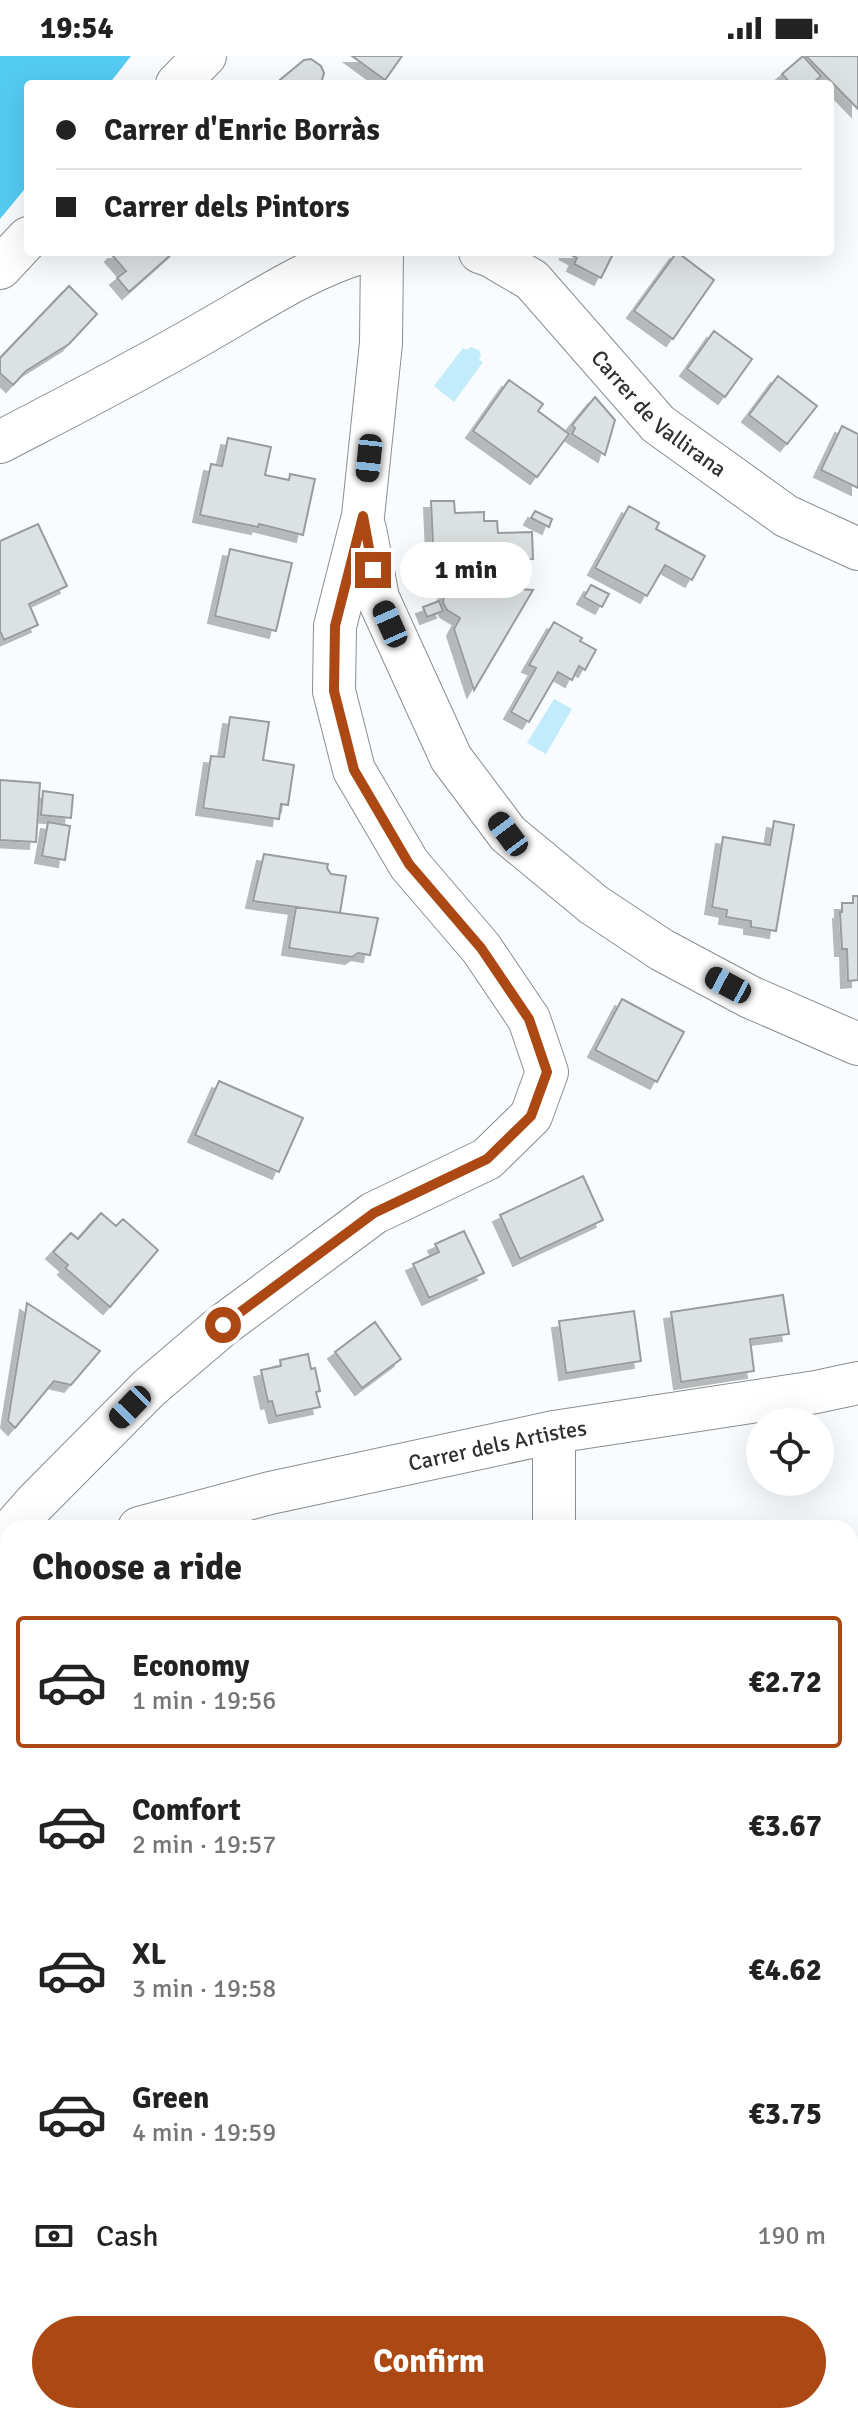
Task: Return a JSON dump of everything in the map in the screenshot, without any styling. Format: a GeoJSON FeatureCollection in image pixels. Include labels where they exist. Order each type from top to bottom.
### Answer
{"type":"FeatureCollection","features":[{"type":"Feature","properties":{"kind":"street"},"geometry":{"type":"LineString","coordinates":[[181,80],[205,56]]}},
{"type":"Feature","properties":{"kind":"street"},"geometry":{"type":"LineString","coordinates":[[0,268],[24,242]]}},
{"type":"Feature","properties":{"kind":"street"},"geometry":{"type":"LineString","coordinates":[[0,442],[348,256]]}},
{"type":"Feature","properties":{"kind":"street"},"geometry":{"type":"LineString","coordinates":[[20,1520],[149,1388],[223,1325],[374,1213],[487,1159],[531,1116],[547,1072],[529,1019],[481,948],[409,864],[354,770],[334,691],[335,626],[363,516],[381,343],[382,256]]}},
{"type":"Feature","properties":{"kind":"street","name":"Carrer de Vallirana"},"geometry":{"type":"LineString","coordinates":[[491,256],[532,280],[658,424],[786,516],[858,549]]}},
{"type":"Feature","properties":{"kind":"street"},"geometry":{"type":"LineString","coordinates":[[363,516],[378,598],[451,758],[508,834],[594,905],[662,950],[750,997],[858,1044]]}},
{"type":"Feature","properties":{"kind":"street","name":"Carrer dels Artistes"},"geometry":{"type":"LineString","coordinates":[[169,1520],[270,1493],[554,1432],[858,1383]]}},
{"type":"Feature","properties":{"kind":"street"},"geometry":{"type":"LineString","coordinates":[[554,1432],[554,1520]]}},
{"type":"Feature","properties":{"kind":"shaded area"},"geometry":{"type":"Polygon","coordinates":[[[0,56],[131,56],[112,80],[24,80],[24,190],[0,219],[0,56]]]}},
{"type":"Feature","properties":{"kind":"shaded area"},"geometry":{"type":"Polygon","coordinates":[[[463,348],[479,350],[479,360],[483,362],[454,402],[434,386],[463,348]]]}},
{"type":"Feature","properties":{"kind":"shaded area"},"geometry":{"type":"Polygon","coordinates":[[[554,699],[572,709],[546,754],[527,743],[554,699]]]}},
{"type":"Feature","properties":{"kind":"building"},"geometry":{"type":"Polygon","coordinates":[[[352,56],[402,56],[385,80],[352,56]]]}},
{"type":"Feature","properties":{"kind":"building"},"geometry":{"type":"Polygon","coordinates":[[[803,56],[821,76],[816,80],[787,80],[782,74],[803,56]]]}},
{"type":"Feature","properties":{"kind":"building"},"geometry":{"type":"Polygon","coordinates":[[[806,56],[858,56],[858,109],[834,85],[834,80],[830,80],[806,56]]]}},
{"type":"Feature","properties":{"kind":"building"},"geometry":{"type":"Polygon","coordinates":[[[311,59],[321,66],[324,73],[322,80],[280,80],[304,60],[311,59]]]}},
{"type":"Feature","properties":{"kind":"building"},"geometry":{"type":"Polygon","coordinates":[[[113,256],[170,256],[129,292],[117,278],[126,271],[113,256]]]}},
{"type":"Feature","properties":{"kind":"building"},"geometry":{"type":"Polygon","coordinates":[[[573,256],[612,256],[601,278],[574,264],[577,258],[573,256]]]}},
{"type":"Feature","properties":{"kind":"building"},"geometry":{"type":"Polygon","coordinates":[[[674,256],[682,256],[714,280],[673,339],[634,311],[674,256]]]}},
{"type":"Feature","properties":{"kind":"building"},"geometry":{"type":"Polygon","coordinates":[[[69,286],[97,314],[69,344],[26,371],[13,385],[0,373],[0,358],[69,286]]]}},
{"type":"Feature","properties":{"kind":"building"},"geometry":{"type":"Polygon","coordinates":[[[714,331],[752,359],[725,397],[687,369],[714,331]]]}},
{"type":"Feature","properties":{"kind":"building"},"geometry":{"type":"Polygon","coordinates":[[[778,376],[817,406],[787,444],[749,415],[778,376]]]}},
{"type":"Feature","properties":{"kind":"building"},"geometry":{"type":"Polygon","coordinates":[[[509,380],[543,404],[538,411],[569,434],[537,477],[473,431],[509,380]]]}},
{"type":"Feature","properties":{"kind":"building"},"geometry":{"type":"Polygon","coordinates":[[[595,397],[615,420],[605,455],[572,434],[575,428],[572,425],[595,397]]]}},
{"type":"Feature","properties":{"kind":"building"},"geometry":{"type":"Polygon","coordinates":[[[842,426],[858,434],[858,488],[821,470],[842,426]]]}},
{"type":"Feature","properties":{"kind":"building"},"geometry":{"type":"Polygon","coordinates":[[[228,438],[271,447],[265,475],[289,480],[290,474],[315,479],[303,535],[259,524],[258,527],[200,515],[211,464],[222,466],[228,438]]]}},
{"type":"Feature","properties":{"kind":"building"},"geometry":{"type":"Polygon","coordinates":[[[431,501],[454,501],[455,513],[484,512],[484,521],[497,521],[498,533],[532,532],[533,559],[481,560],[481,565],[434,566],[431,501]]]}},
{"type":"Feature","properties":{"kind":"building"},"geometry":{"type":"Polygon","coordinates":[[[629,506],[659,523],[656,529],[705,556],[692,580],[665,565],[647,596],[595,568],[629,506]]]}},
{"type":"Feature","properties":{"kind":"building"},"geometry":{"type":"Polygon","coordinates":[[[535,511],[552,519],[549,527],[531,518],[535,511]]]}},
{"type":"Feature","properties":{"kind":"building"},"geometry":{"type":"Polygon","coordinates":[[[38,524],[67,586],[29,604],[38,625],[4,640],[0,631],[0,541],[38,524]]]}},
{"type":"Feature","properties":{"kind":"building"},"geometry":{"type":"Polygon","coordinates":[[[230,549],[292,563],[276,631],[215,616],[230,549]]]}},
{"type":"Feature","properties":{"kind":"building"},"geometry":{"type":"Polygon","coordinates":[[[591,585],[609,594],[602,607],[584,597],[591,585]]]}},
{"type":"Feature","properties":{"kind":"building"},"geometry":{"type":"Polygon","coordinates":[[[452,587],[473,595],[479,587],[533,590],[474,690],[454,629],[460,618],[447,610],[443,603],[444,594],[452,587]]]}},
{"type":"Feature","properties":{"kind":"building"},"geometry":{"type":"Polygon","coordinates":[[[439,601],[443,611],[427,617],[423,607],[439,601]]]}},
{"type":"Feature","properties":{"kind":"building"},"geometry":{"type":"Polygon","coordinates":[[[554,622],[596,650],[585,670],[579,666],[572,680],[558,672],[529,722],[511,712],[536,668],[529,665],[554,622]]]}},
{"type":"Feature","properties":{"kind":"building"},"geometry":{"type":"Polygon","coordinates":[[[230,717],[269,722],[263,760],[294,765],[288,805],[281,804],[279,819],[203,808],[211,756],[224,757],[230,717]]]}},
{"type":"Feature","properties":{"kind":"building"},"geometry":{"type":"Polygon","coordinates":[[[0,780],[40,783],[36,842],[0,840],[0,780]]]}},
{"type":"Feature","properties":{"kind":"building"},"geometry":{"type":"Polygon","coordinates":[[[43,791],[73,795],[71,818],[41,815],[43,791]]]}},
{"type":"Feature","properties":{"kind":"building"},"geometry":{"type":"Polygon","coordinates":[[[774,821],[794,825],[776,931],[751,927],[751,921],[726,917],[727,910],[712,907],[723,837],[770,845],[774,821]]]}},
{"type":"Feature","properties":{"kind":"building"},"geometry":{"type":"Polygon","coordinates":[[[48,822],[70,826],[65,860],[42,856],[48,822]]]}},
{"type":"Feature","properties":{"kind":"building"},"geometry":{"type":"Polygon","coordinates":[[[264,854],[328,864],[331,874],[346,876],[340,913],[253,901],[264,854]]]}},
{"type":"Feature","properties":{"kind":"building"},"geometry":{"type":"Polygon","coordinates":[[[853,896],[858,896],[858,980],[848,981],[847,949],[842,949],[840,912],[842,903],[853,903],[853,896]]]}},
{"type":"Feature","properties":{"kind":"building"},"geometry":{"type":"Polygon","coordinates":[[[296,907],[378,918],[370,955],[358,953],[352,957],[289,948],[296,907]]]}},
{"type":"Feature","properties":{"kind":"building"},"geometry":{"type":"Polygon","coordinates":[[[622,999],[684,1032],[657,1082],[595,1050],[622,999]]]}},
{"type":"Feature","properties":{"kind":"building"},"geometry":{"type":"Polygon","coordinates":[[[219,1081],[303,1118],[279,1172],[195,1135],[219,1081]]]}},
{"type":"Feature","properties":{"kind":"building"},"geometry":{"type":"Polygon","coordinates":[[[583,1176],[603,1220],[520,1259],[500,1215],[583,1176]]]}},
{"type":"Feature","properties":{"kind":"building"},"geometry":{"type":"Polygon","coordinates":[[[101,1213],[116,1226],[123,1219],[158,1250],[110,1307],[65,1268],[68,1265],[53,1252],[71,1233],[78,1239],[101,1213]]]}},
{"type":"Feature","properties":{"kind":"building"},"geometry":{"type":"Polygon","coordinates":[[[464,1231],[484,1273],[429,1298],[413,1264],[439,1252],[435,1244],[464,1231]]]}},
{"type":"Feature","properties":{"kind":"building"},"geometry":{"type":"Polygon","coordinates":[[[783,1295],[789,1334],[750,1339],[754,1371],[681,1382],[671,1312],[783,1295]]]}},
{"type":"Feature","properties":{"kind":"building"},"geometry":{"type":"Polygon","coordinates":[[[27,1303],[100,1351],[71,1385],[54,1381],[15,1428],[8,1421],[27,1303]]]}},
{"type":"Feature","properties":{"kind":"building"},"geometry":{"type":"Polygon","coordinates":[[[634,1311],[641,1361],[566,1373],[559,1321],[634,1311]]]}},
{"type":"Feature","properties":{"kind":"building"},"geometry":{"type":"Polygon","coordinates":[[[375,1322],[401,1359],[362,1388],[335,1352],[375,1322]]]}},
{"type":"Feature","properties":{"kind":"building"},"geometry":{"type":"Polygon","coordinates":[[[308,1354],[311,1369],[315,1368],[320,1407],[276,1416],[272,1401],[268,1402],[261,1370],[281,1366],[280,1360],[308,1354]]]}},
{"type":"Feature","properties":{"kind":"route"},"geometry":{"type":"LineString","coordinates":[[223,1325],[374,1213],[487,1159],[531,1116],[547,1072],[529,1019],[481,948],[409,864],[354,770],[334,691],[335,626],[363,516],[373,570]]}}]}
